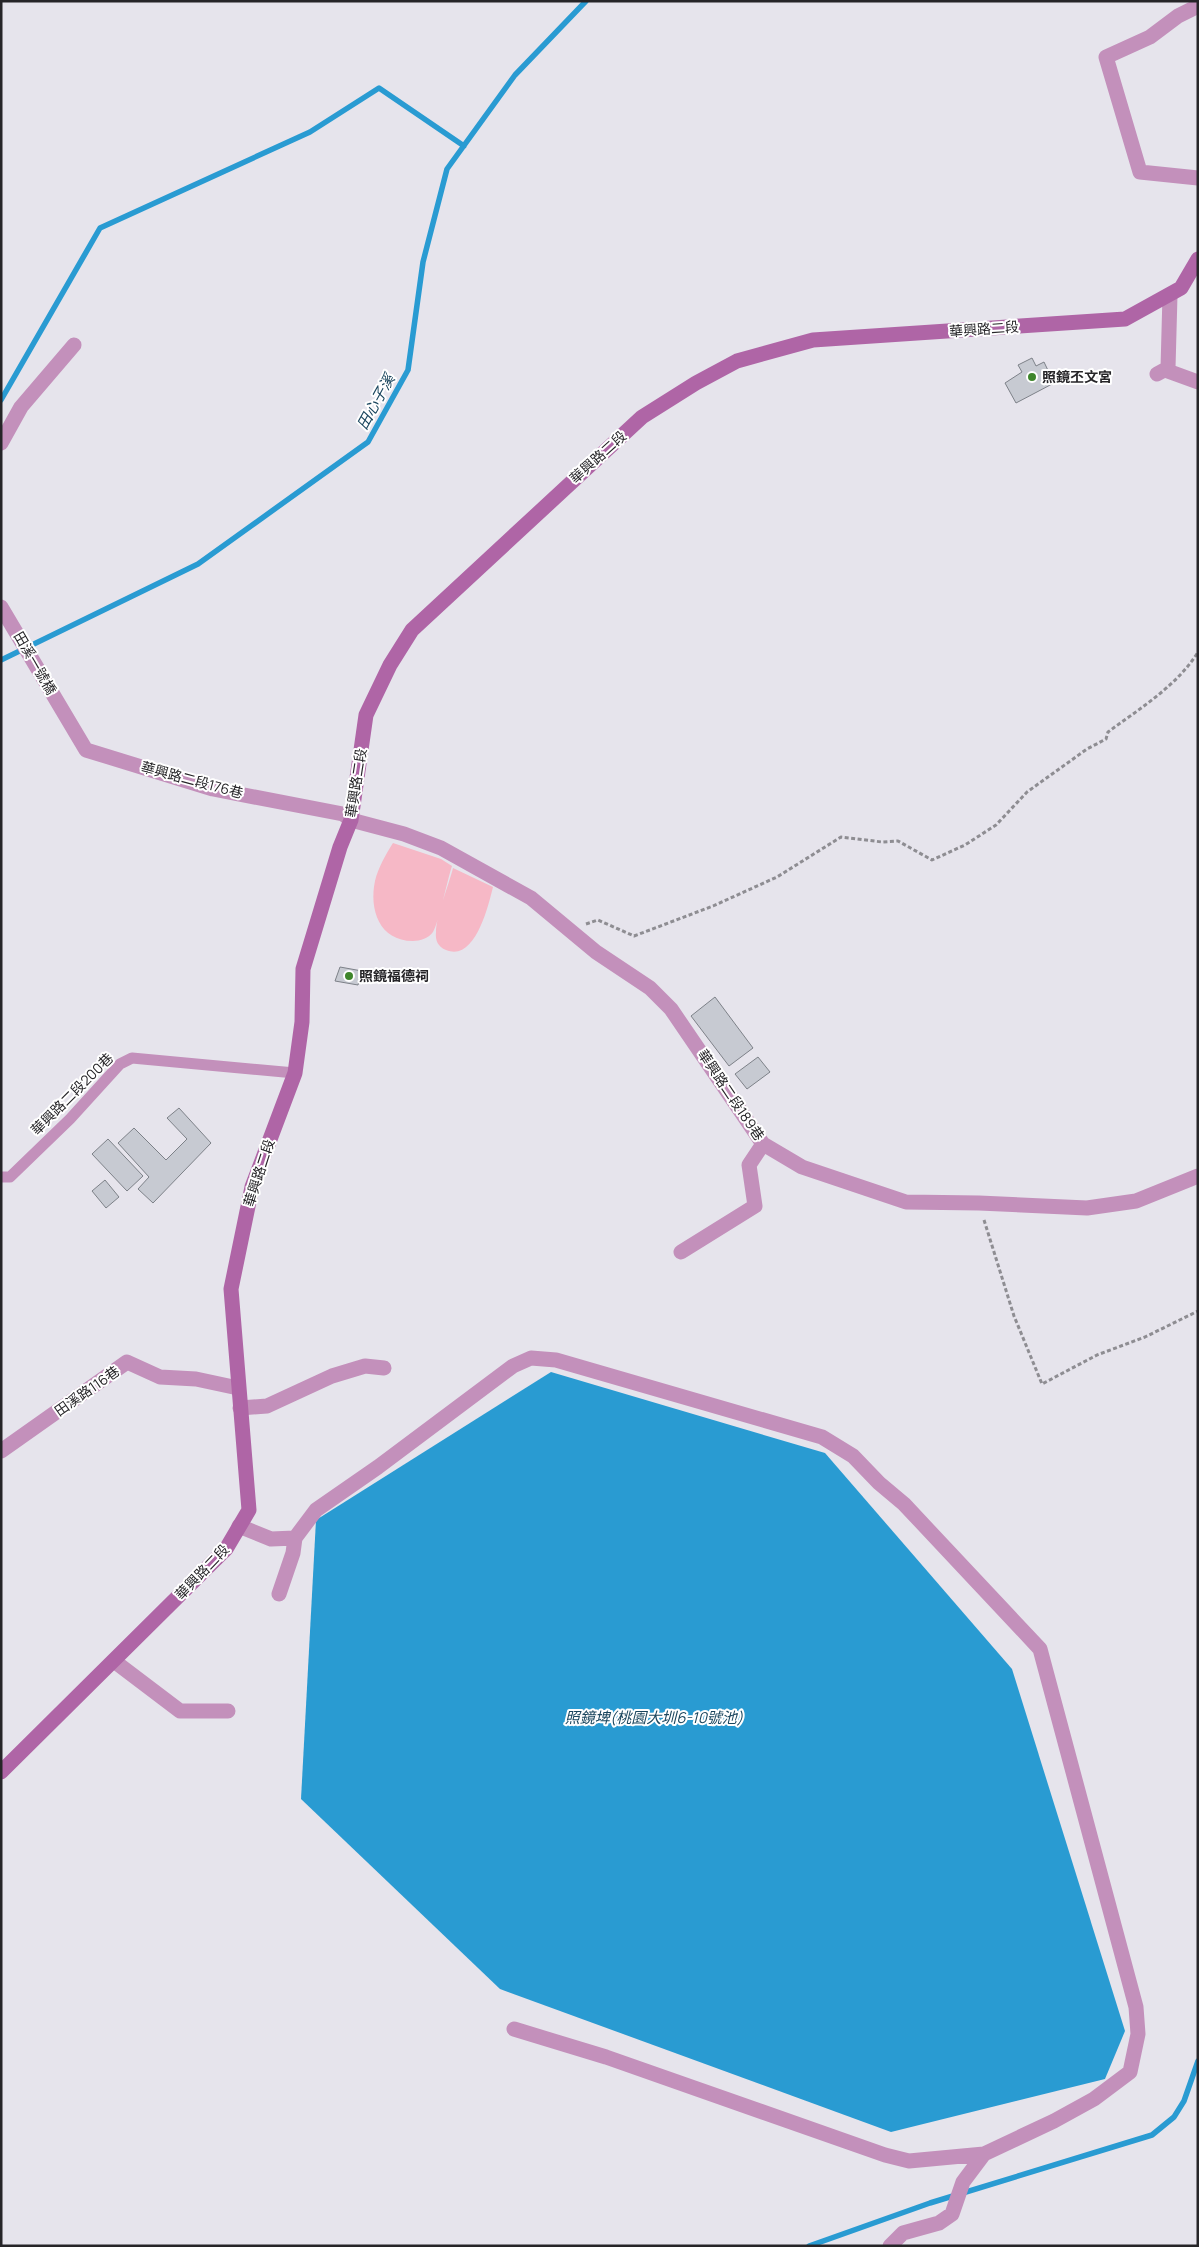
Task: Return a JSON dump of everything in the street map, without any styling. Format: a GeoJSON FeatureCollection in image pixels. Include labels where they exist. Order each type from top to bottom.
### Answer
{"type":"FeatureCollection","features":[{"type":"Feature","properties":{"kind":"street"},"geometry":{"type":"LineString","coordinates":[[1198,6],[1178,16],[1150,37],[1106,57],[1140,172],[1198,178]]}},
{"type":"Feature","properties":{"kind":"street","name":"華興路二段"},"geometry":{"type":"LineString","coordinates":[[1,1772],[226,1549],[249,1510],[231,1289],[252,1187],[295,1074],[302,1022],[303,969],[340,847],[351,820],[366,715],[390,665],[412,630],[642,417],[696,383],[736,361],[813,340],[1125,319],[1181,288],[1198,259]]}},
{"type":"Feature","properties":{"kind":"street"},"geometry":{"type":"LineString","coordinates":[[1170,294],[1168,368],[1161,372],[1198,382]]}},
{"type":"Feature","properties":{"kind":"street"},"geometry":{"type":"LineString","coordinates":[[1,443],[21,407],[74,345]]}},
{"type":"Feature","properties":{"kind":"street","name":"田溪一號橋"},"geometry":{"type":"LineString","coordinates":[[1,607],[58,703]]}},
{"type":"Feature","properties":{"kind":"street","name":"華興路二段176巷"},"geometry":{"type":"LineString","coordinates":[[58,703],[86,750],[213,789],[343,814],[351,820]]}},
{"type":"Feature","properties":{"kind":"street","name":"華興路二段189巷"},"geometry":{"type":"LineString","coordinates":[[351,820],[404,834],[441,848],[531,898],[596,952],[650,988],[671,1009],[763,1144],[802,1167],[906,1202],[1087,1208],[1136,1201],[1198,1176]]}},
{"type":"Feature","properties":{"kind":"street"},"geometry":{"type":"LineString","coordinates":[[681,1252],[755,1206],[749,1165],[763,1144]]}},
{"type":"Feature","properties":{"kind":"street"},"geometry":{"type":"LineString","coordinates":[[279,1594],[293,1553],[295,1538],[316,1510],[378,1467],[513,1366],[531,1358],[556,1360],[822,1437],[852,1456],[879,1483],[904,1504],[1040,1649],[1136,2007],[1138,2034],[1130,2072],[1094,2099],[1054,2121],[984,2154],[909,2161],[885,2155],[606,2057],[514,2029]]}},
{"type":"Feature","properties":{"kind":"street","name":"田溪路116巷"},"geometry":{"type":"LineString","coordinates":[[1,1451],[127,1362],[160,1377],[196,1379],[238,1388]]}},
{"type":"Feature","properties":{"kind":"street"},"geometry":{"type":"LineString","coordinates":[[240,1408],[267,1406],[332,1376],[365,1366],[384,1368]]}},
{"type":"Feature","properties":{"kind":"street"},"geometry":{"type":"LineString","coordinates":[[240,1526],[271,1539],[295,1538]]}},
{"type":"Feature","properties":{"kind":"street"},"geometry":{"type":"LineString","coordinates":[[114,1661],[180,1711],[228,1710]]}},
{"type":"Feature","properties":{"kind":"street"},"geometry":{"type":"LineString","coordinates":[[890,2246],[902,2233],[939,2223],[952,2214],[963,2182],[984,2154]]}},
{"type":"Feature","properties":{"kind":"lane","name":"華興路二段200巷"},"geometry":{"type":"LineString","coordinates":[[1,1177],[10,1177],[70,1119],[120,1064],[132,1058],[295,1074]]}},
{"type":"Feature","properties":{"kind":"path"},"geometry":{"type":"LineString","coordinates":[[569,929],[598,920],[634,936],[713,906],[777,877],[841,837],[882,842],[898,840],[932,860],[965,845],[996,825],[1027,792],[1087,749],[1106,739],[1108,732],[1155,698],[1193,660],[1198,652]]}},
{"type":"Feature","properties":{"kind":"path"},"geometry":{"type":"LineString","coordinates":[[979,1203],[1014,1316],[1042,1384],[1097,1355],[1146,1337],[1198,1311]]}},
{"type":"Feature","properties":{"kind":"shaded area"},"geometry":{"type":"Polygon","coordinates":[[[393,843],[441,859],[452,866],[433,932],[421,940],[401,940],[392,936],[379,922],[375,912],[375,881],[380,866],[393,843]]]}},
{"type":"Feature","properties":{"kind":"shaded area"},"geometry":{"type":"Polygon","coordinates":[[[453,868],[493,887],[484,919],[478,931],[465,948],[456,952],[441,947],[436,935],[438,918],[453,868]]]}},
{"type":"Feature","properties":{"kind":"water","name":"照鏡埤(桃園大圳6-10號池)"},"geometry":{"type":"Polygon","coordinates":[[[551,1372],[825,1453],[1012,1669],[1125,2031],[1105,2079],[891,2132],[500,1989],[301,1799],[316,1520],[551,1372]]]}},
{"type":"Feature","properties":{"kind":"building","name":"照鏡丕文宮"},"geometry":{"type":"Polygon","coordinates":[[[1032,358],[1036,366],[1044,362],[1054,383],[1016,403],[1005,383],[1022,372],[1018,365],[1032,358]]]}},
{"type":"Feature","properties":{"kind":"building","name":"照鏡福德祠"},"geometry":{"type":"Polygon","coordinates":[[[340,967],[362,971],[358,985],[335,981],[340,967]]]}},
{"type":"Feature","properties":{"kind":"building"},"geometry":{"type":"Polygon","coordinates":[[[715,997],[753,1048],[729,1066],[691,1016],[715,997]]]}},
{"type":"Feature","properties":{"kind":"building"},"geometry":{"type":"Polygon","coordinates":[[[758,1057],[770,1072],[747,1089],[735,1074],[758,1057]]]}},
{"type":"Feature","properties":{"kind":"building"},"geometry":{"type":"Polygon","coordinates":[[[179,1108],[211,1143],[153,1203],[138,1189],[149,1177],[118,1143],[134,1128],[166,1160],[187,1139],[167,1118],[179,1108]]]}},
{"type":"Feature","properties":{"kind":"building"},"geometry":{"type":"Polygon","coordinates":[[[108,1139],[143,1176],[127,1191],[92,1154],[108,1139]]]}},
{"type":"Feature","properties":{"kind":"building"},"geometry":{"type":"Polygon","coordinates":[[[105,1180],[119,1197],[106,1208],[92,1191],[105,1180]]]}},
{"type":"Feature","properties":{"kind":"waterway","name":"田心子溪"},"geometry":{"type":"LineString","coordinates":[[1,660],[198,564],[368,442],[408,370],[423,262],[447,169],[515,75],[586,1]]}},
{"type":"Feature","properties":{"kind":"waterway"},"geometry":{"type":"LineString","coordinates":[[1,400],[100,228],[310,132],[379,88],[464,146]]}},
{"type":"Feature","properties":{"kind":"waterway"},"geometry":{"type":"LineString","coordinates":[[809,2246],[930,2203],[1152,2135],[1174,2117],[1184,2101],[1198,2061]]}},
{"type":"Feature","properties":{"kind":"place","name":"照鏡丕文宮"},"geometry":{"type":"Point","coordinates":[1032,377]}},
{"type":"Feature","properties":{"kind":"place","name":"照鏡福德祠"},"geometry":{"type":"Point","coordinates":[349,976]}}]}
